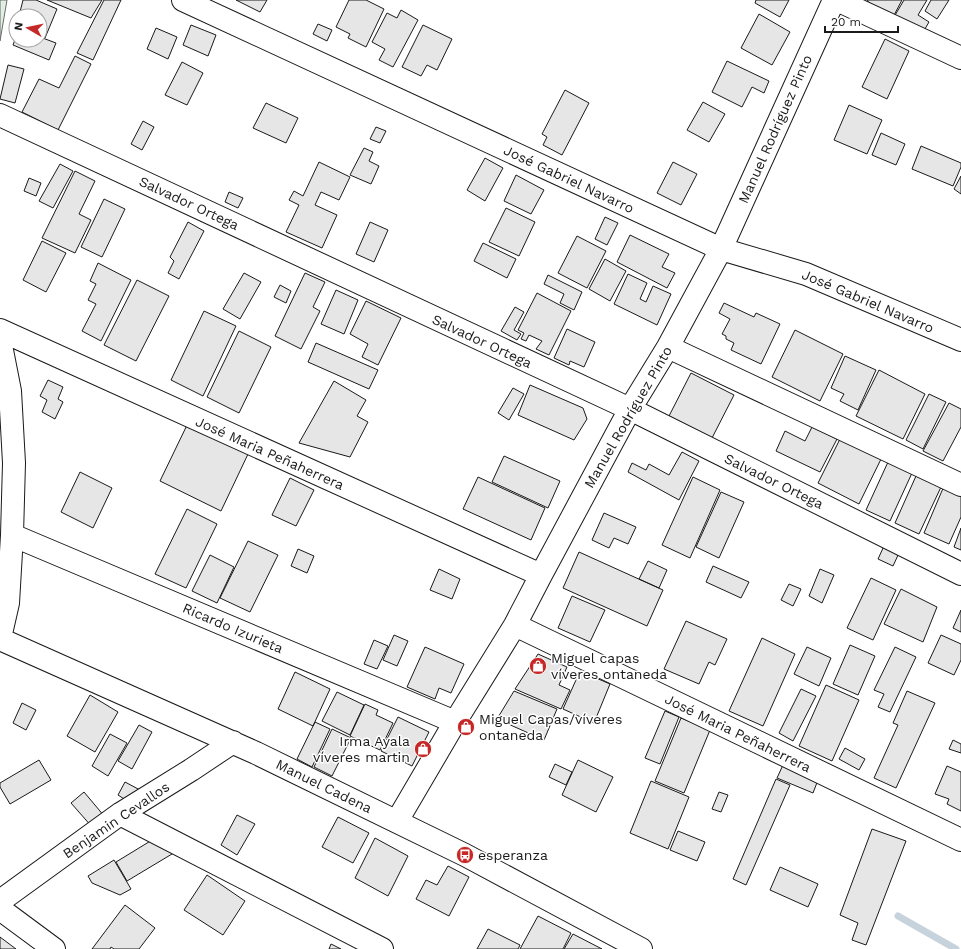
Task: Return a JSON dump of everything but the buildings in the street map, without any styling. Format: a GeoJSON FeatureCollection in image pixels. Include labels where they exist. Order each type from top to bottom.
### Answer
{"type":"FeatureCollection","features":[{"type":"Feature","properties":{"kind":"street","name":"José Gabriel Navarro"},"geometry":{"type":"LineString","coordinates":[[183,0],[721,249],[806,274],[961,340]]}},
{"type":"Feature","properties":{"kind":"street","name":"Manuel Rodríguez Pinto"},"geometry":{"type":"LineString","coordinates":[[397,821],[455,722],[515,625],[540,575],[630,409],[668,347],[721,249],[834,0]]}},
{"type":"Feature","properties":{"kind":"street"},"geometry":{"type":"LineString","coordinates":[[837,0],[961,58]]}},
{"type":"Feature","properties":{"kind":"street","name":"Salvador Ortega"},"geometry":{"type":"LineString","coordinates":[[0,115],[630,409],[961,574]]}},
{"type":"Feature","properties":{"kind":"street","name":"José Maria Peñaherrera"},"geometry":{"type":"LineString","coordinates":[[0,330],[540,575]]}},
{"type":"Feature","properties":{"kind":"street"},"geometry":{"type":"LineString","coordinates":[[0,340],[10,391],[14,463],[8,604],[0,638]]}},
{"type":"Feature","properties":{"kind":"street"},"geometry":{"type":"LineString","coordinates":[[668,347],[961,485]]}},
{"type":"Feature","properties":{"kind":"street","name":"Ricardo Izurieta"},"geometry":{"type":"LineString","coordinates":[[12,535],[455,722]]}},
{"type":"Feature","properties":{"kind":"street","name":"José Maria Peñaherrera"},"geometry":{"type":"LineString","coordinates":[[515,625],[961,840]]}},
{"type":"Feature","properties":{"kind":"street","name":"Manuel Cadena"},"geometry":{"type":"LineString","coordinates":[[0,638],[233,742],[397,821],[465,855],[641,949]]}},
{"type":"Feature","properties":{"kind":"street","name":"Benjamin Cevallos"},"geometry":{"type":"LineString","coordinates":[[0,901],[120,814],[233,742]]}},
{"type":"Feature","properties":{"kind":"street"},"geometry":{"type":"LineString","coordinates":[[120,814],[382,949]]}},
{"type":"Feature","properties":{"kind":"street"},"geometry":{"type":"LineString","coordinates":[[0,909],[54,949]]}},
{"type":"Feature","properties":{"kind":"green space"},"geometry":{"type":"Polygon","coordinates":[[[0,0],[7,0],[0,41],[0,0]]]}},
{"type":"Feature","properties":{"kind":"waterway"},"geometry":{"type":"LineString","coordinates":[[898,916],[956,949]]}},
{"type":"Feature","properties":{"kind":"place","name":"Miguel capas víveres ontaneda"},"geometry":{"type":"Point","coordinates":[538,666]}},
{"type":"Feature","properties":{"kind":"place","name":"Miguel Capas/víveres ontaneda"},"geometry":{"type":"Point","coordinates":[466,727]}},
{"type":"Feature","properties":{"kind":"place","name":"Irma Ayala víveres martin"},"geometry":{"type":"Point","coordinates":[423,749]}},
{"type":"Feature","properties":{"kind":"place","name":"esperanza"},"geometry":{"type":"Point","coordinates":[465,855]}}]}
